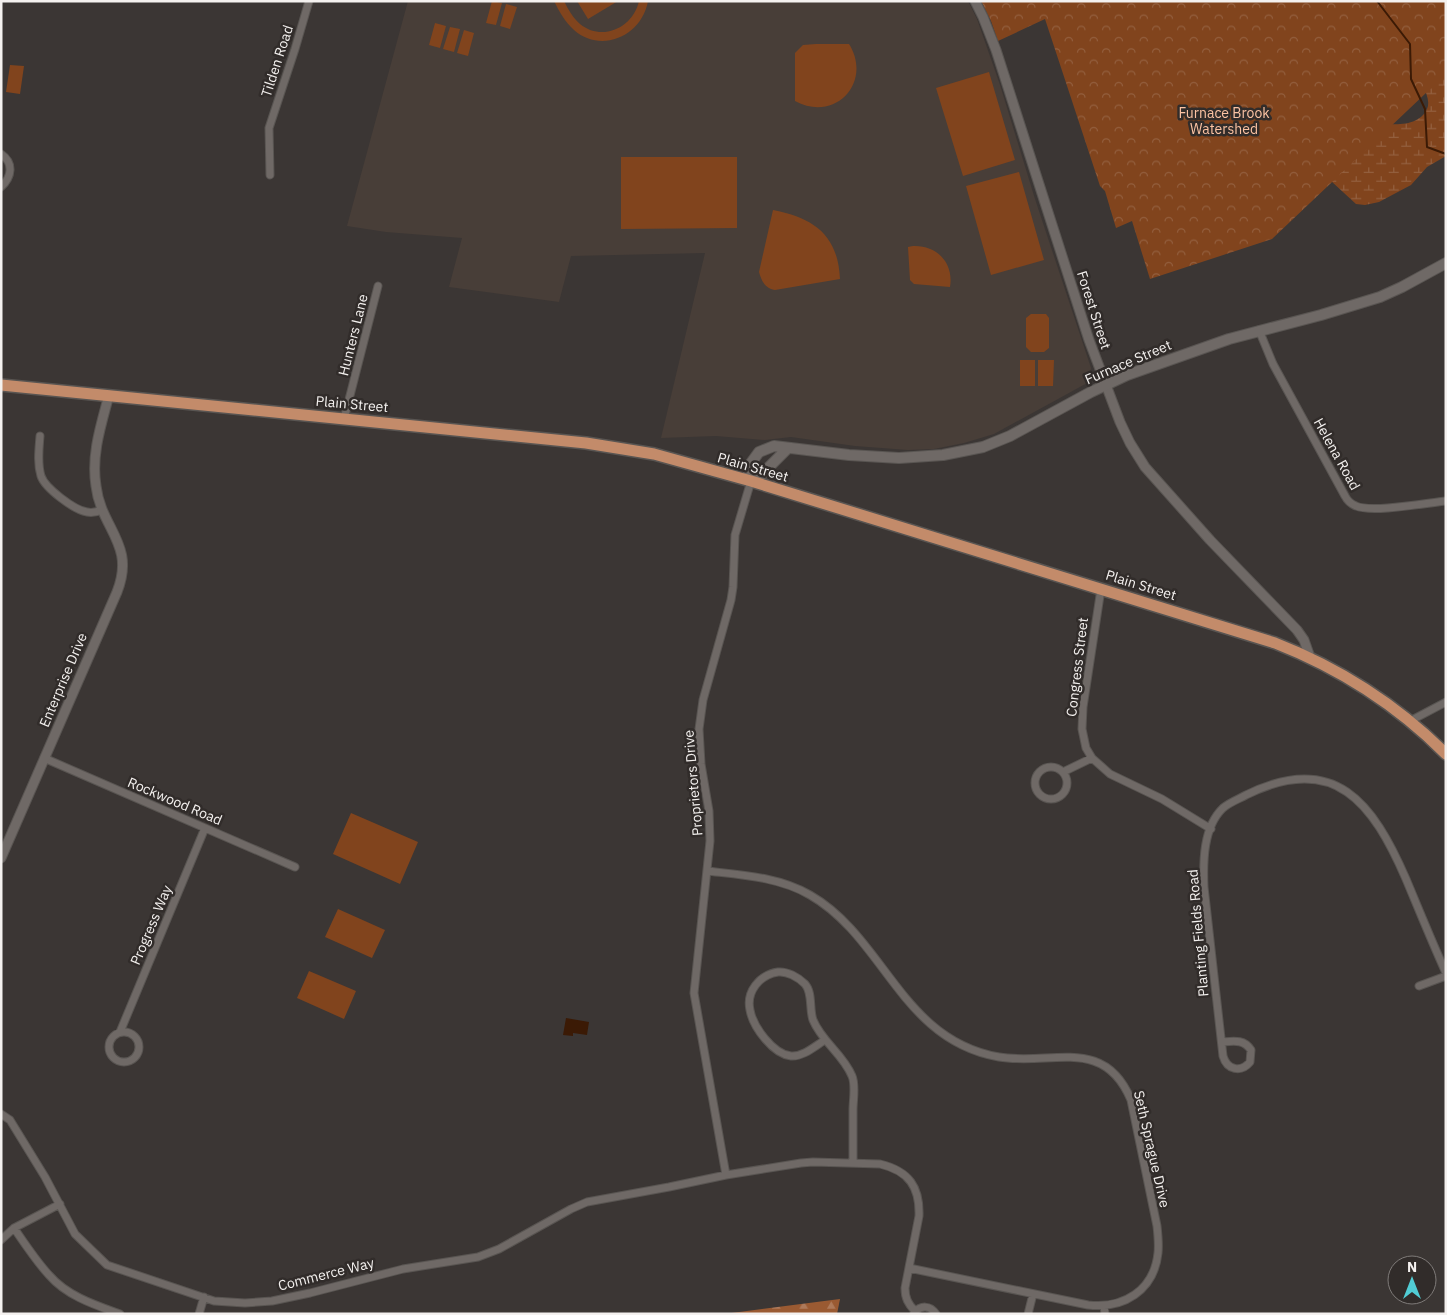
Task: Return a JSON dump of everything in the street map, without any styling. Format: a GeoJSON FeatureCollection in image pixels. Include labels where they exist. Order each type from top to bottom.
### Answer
{"type":"FeatureCollection","features":[{"type":"Feature","properties":{"kind":"main road","name":"Furnace Street"},"geometry":{"type":"LineString","coordinates":[[751,481],[748,473],[750,463],[759,452],[774,446],[883,458],[926,457],[983,447],[1003,440],[1105,384],[1200,348],[1380,297],[1446,263]]}},
{"type":"Feature","properties":{"kind":"main road","name":"Plain Street"},"geometry":{"type":"LineString","coordinates":[[1,385],[626,448],[654,454],[751,481],[1253,635],[1310,657],[1358,684],[1410,721],[1446,754]]}},
{"type":"Feature","properties":{"kind":"main road"},"geometry":{"type":"LineString","coordinates":[[751,481],[760,476],[788,448]]}},
{"type":"Feature","properties":{"kind":"street","name":"Tilden Road"},"geometry":{"type":"LineString","coordinates":[[270,175],[269,128],[309,1]]}},
{"type":"Feature","properties":{"kind":"street","name":"Forest Street"},"geometry":{"type":"LineString","coordinates":[[975,1],[998,57],[1064,266],[1125,435],[1145,467],[1226,559],[1297,630],[1304,640],[1310,657]]}},
{"type":"Feature","properties":{"kind":"street"},"geometry":{"type":"LineString","coordinates":[[1,154],[8,161],[10,169],[6,182],[1,187]]}},
{"type":"Feature","properties":{"kind":"street","name":"Hunters Lane"},"geometry":{"type":"LineString","coordinates":[[344,419],[378,286]]}},
{"type":"Feature","properties":{"kind":"street","name":"Helena Road"},"geometry":{"type":"LineString","coordinates":[[1259,330],[1273,364],[1347,499],[1356,506],[1374,508],[1446,501]]}},
{"type":"Feature","properties":{"kind":"street","name":"Enterprise Drive"},"geometry":{"type":"LineString","coordinates":[[1,858],[113,599],[123,571],[122,555],[102,510],[96,486],[96,452],[109,395]]}},
{"type":"Feature","properties":{"kind":"street"},"geometry":{"type":"LineString","coordinates":[[40,436],[40,469],[43,481],[47,486],[84,512],[89,513],[102,510]]}},
{"type":"Feature","properties":{"kind":"street","name":"Proprietors Drive"},"geometry":{"type":"LineString","coordinates":[[726,1175],[694,993],[710,826],[699,744],[701,716],[708,682],[731,600],[735,535],[751,481]]}},
{"type":"Feature","properties":{"kind":"street","name":"Congress Street"},"geometry":{"type":"LineString","coordinates":[[1101,589],[1082,719],[1083,739],[1092,758],[1110,774],[1162,799],[1210,829]]}},
{"type":"Feature","properties":{"kind":"street"},"geometry":{"type":"LineString","coordinates":[[1410,721],[1446,702]]}},
{"type":"Feature","properties":{"kind":"street","name":"Rockwood Road"},"geometry":{"type":"LineString","coordinates":[[44,758],[295,866]]}},
{"type":"Feature","properties":{"kind":"street"},"geometry":{"type":"LineString","coordinates":[[1063,772],[1092,758]]}},
{"type":"Feature","properties":{"kind":"street"},"geometry":{"type":"LineString","coordinates":[[1054,767],[1063,772],[1066,777],[1066,787],[1060,795],[1050,798],[1041,794],[1035,781],[1040,772],[1044,768],[1054,767]]}},
{"type":"Feature","properties":{"kind":"street","name":"Planting Fields Road"},"geometry":{"type":"LineString","coordinates":[[1222,1042],[1238,1041],[1246,1044],[1252,1054],[1248,1065],[1239,1069],[1229,1067],[1224,1060],[1222,1042],[1204,878],[1205,853],[1210,829],[1223,808],[1273,784],[1298,779],[1323,781],[1341,788],[1364,806],[1385,837],[1402,870],[1446,975]]}},
{"type":"Feature","properties":{"kind":"street","name":"Progress Way"},"geometry":{"type":"LineString","coordinates":[[120,1032],[133,1034],[138,1042],[139,1051],[129,1061],[114,1058],[110,1049],[112,1039],[120,1032],[205,828]]}},
{"type":"Feature","properties":{"kind":"street","name":"Seth Sprague Drive"},"geometry":{"type":"LineString","coordinates":[[707,871],[776,881],[794,887],[822,903],[848,925],[922,1017],[942,1033],[968,1047],[998,1057],[1011,1059],[1076,1057],[1089,1059],[1101,1064],[1119,1078],[1126,1088],[1131,1100],[1157,1226],[1158,1252],[1153,1270],[1141,1289],[1122,1302],[1104,1310],[1088,1305],[908,1268]]}},
{"type":"Feature","properties":{"kind":"street"},"geometry":{"type":"LineString","coordinates":[[825,1040],[807,1052],[793,1056],[781,1053],[771,1046],[753,1020],[750,1010],[750,999],[754,987],[763,977],[778,972],[790,974],[804,984],[809,991],[813,1019],[825,1040],[840,1057],[852,1077],[853,1163]]}},
{"type":"Feature","properties":{"kind":"street"},"geometry":{"type":"LineString","coordinates":[[1420,986],[1446,975]]}},
{"type":"Feature","properties":{"kind":"street","name":"Commerce Way"},"geometry":{"type":"LineString","coordinates":[[1,1114],[10,1120],[45,1177],[75,1234],[107,1264],[214,1301],[245,1303],[272,1300],[310,1293],[394,1270],[478,1257],[498,1249],[587,1202],[726,1175],[800,1163],[853,1163],[891,1166],[901,1172],[915,1188],[919,1206],[905,1295],[915,1312]]}},
{"type":"Feature","properties":{"kind":"street"},"geometry":{"type":"LineString","coordinates":[[1,1240],[14,1228],[60,1204]]}},
{"type":"Feature","properties":{"kind":"street"},"geometry":{"type":"LineString","coordinates":[[14,1228],[50,1276],[69,1292],[92,1304],[120,1314]]}},
{"type":"Feature","properties":{"kind":"street"},"geometry":{"type":"LineString","coordinates":[[1028,1314],[1033,1294]]}},
{"type":"Feature","properties":{"kind":"street"},"geometry":{"type":"LineString","coordinates":[[198,1314],[204,1297]]}},
{"type":"Feature","properties":{"kind":"street"},"geometry":{"type":"LineString","coordinates":[[915,1312],[920,1308],[929,1307],[936,1314]]}},
{"type":"Feature","properties":{"kind":"shaded area"},"geometry":{"type":"Polygon","coordinates":[[[408,1],[968,1],[977,19],[1000,85],[1035,199],[1091,368],[1089,382],[994,434],[934,449],[908,450],[855,446],[791,437],[765,440],[716,436],[661,438],[705,253],[571,256],[559,302],[449,287],[462,238],[386,232],[347,226],[408,1]]]}},
{"type":"Feature","properties":{"kind":"shaded area"},"geometry":{"type":"Polygon","coordinates":[[[566,1018],[589,1022],[587,1035],[573,1033],[573,1036],[563,1035],[566,1018]]]}},
{"type":"Feature","properties":{"kind":"green space"},"geometry":{"type":"Polygon","coordinates":[[[492,1],[502,3],[496,25],[486,23],[492,1]]]}},
{"type":"Feature","properties":{"kind":"green space"},"geometry":{"type":"Polygon","coordinates":[[[554,1],[564,1],[580,24],[598,32],[607,32],[616,29],[630,19],[639,1],[648,1],[638,24],[629,32],[619,38],[608,41],[596,41],[574,30],[565,20],[554,1]]]}},
{"type":"Feature","properties":{"kind":"green space"},"geometry":{"type":"Polygon","coordinates":[[[577,1],[618,1],[588,19],[577,1]]]}},
{"type":"Feature","properties":{"kind":"green space","name":"Furnace Brook Watershed"},"geometry":{"type":"Polygon","coordinates":[[[981,1],[1446,1],[1446,74],[1272,239],[1150,279],[1132,221],[1116,228],[1105,191],[1100,186],[1045,19],[998,41],[981,1]]]}},
{"type":"Feature","properties":{"kind":"green space"},"geometry":{"type":"Polygon","coordinates":[[[506,4],[517,7],[510,29],[500,26],[506,4]]]}},
{"type":"Feature","properties":{"kind":"green space"},"geometry":{"type":"Polygon","coordinates":[[[435,23],[446,26],[440,48],[429,45],[435,23]]]}},
{"type":"Feature","properties":{"kind":"green space"},"geometry":{"type":"Polygon","coordinates":[[[450,27],[460,29],[454,52],[443,49],[450,27]]]}},
{"type":"Feature","properties":{"kind":"green space"},"geometry":{"type":"Polygon","coordinates":[[[464,30],[474,33],[468,56],[457,53],[464,30]]]}},
{"type":"Feature","properties":{"kind":"green space"},"geometry":{"type":"Polygon","coordinates":[[[849,44],[855,58],[856,72],[853,85],[846,95],[836,103],[824,107],[810,106],[795,101],[795,53],[803,45],[849,44]]]}},
{"type":"Feature","properties":{"kind":"green space"},"geometry":{"type":"Polygon","coordinates":[[[1446,45],[1446,156],[1427,167],[1411,185],[1379,202],[1365,205],[1356,204],[1331,181],[1382,123],[1409,123],[1421,117],[1428,106],[1428,98],[1418,75],[1446,45]]]}},
{"type":"Feature","properties":{"kind":"green space"},"geometry":{"type":"Polygon","coordinates":[[[10,65],[24,66],[20,94],[6,92],[10,65]]]}},
{"type":"Feature","properties":{"kind":"green space"},"geometry":{"type":"Polygon","coordinates":[[[989,72],[1015,160],[963,176],[936,88],[989,72]]]}},
{"type":"Feature","properties":{"kind":"green space"},"geometry":{"type":"Polygon","coordinates":[[[621,157],[737,157],[737,228],[621,229],[621,157]]]}},
{"type":"Feature","properties":{"kind":"green space"},"geometry":{"type":"Polygon","coordinates":[[[1019,172],[1044,260],[991,275],[966,186],[1019,172]]]}},
{"type":"Feature","properties":{"kind":"green space"},"geometry":{"type":"Polygon","coordinates":[[[773,210],[800,218],[821,231],[829,240],[834,251],[840,279],[775,290],[766,286],[759,272],[773,210]]]}},
{"type":"Feature","properties":{"kind":"green space"},"geometry":{"type":"Polygon","coordinates":[[[922,246],[942,257],[949,270],[951,278],[950,287],[914,284],[910,280],[908,247],[922,246]]]}},
{"type":"Feature","properties":{"kind":"green space"},"geometry":{"type":"Polygon","coordinates":[[[1031,314],[1046,314],[1049,318],[1049,348],[1044,352],[1031,352],[1026,347],[1026,318],[1031,314]]]}},
{"type":"Feature","properties":{"kind":"green space"},"geometry":{"type":"Polygon","coordinates":[[[1020,360],[1035,360],[1035,386],[1020,386],[1020,360]]]}},
{"type":"Feature","properties":{"kind":"green space"},"geometry":{"type":"Polygon","coordinates":[[[1038,360],[1054,360],[1053,386],[1038,386],[1038,360]]]}},
{"type":"Feature","properties":{"kind":"green space"},"geometry":{"type":"Polygon","coordinates":[[[351,813],[418,842],[400,884],[333,854],[351,813]]]}},
{"type":"Feature","properties":{"kind":"green space"},"geometry":{"type":"Polygon","coordinates":[[[338,909],[385,930],[372,958],[325,937],[338,909]]]}},
{"type":"Feature","properties":{"kind":"green space"},"geometry":{"type":"Polygon","coordinates":[[[309,971],[356,991],[344,1019],[297,998],[309,971]]]}},
{"type":"Feature","properties":{"kind":"green space"},"geometry":{"type":"Polygon","coordinates":[[[840,1299],[837,1314],[724,1314],[840,1299]]]}},
{"type":"Feature","properties":{"kind":"waterway"},"geometry":{"type":"LineString","coordinates":[[1377,1],[1410,44],[1411,79],[1425,109],[1427,147],[1446,154]]}}]}
